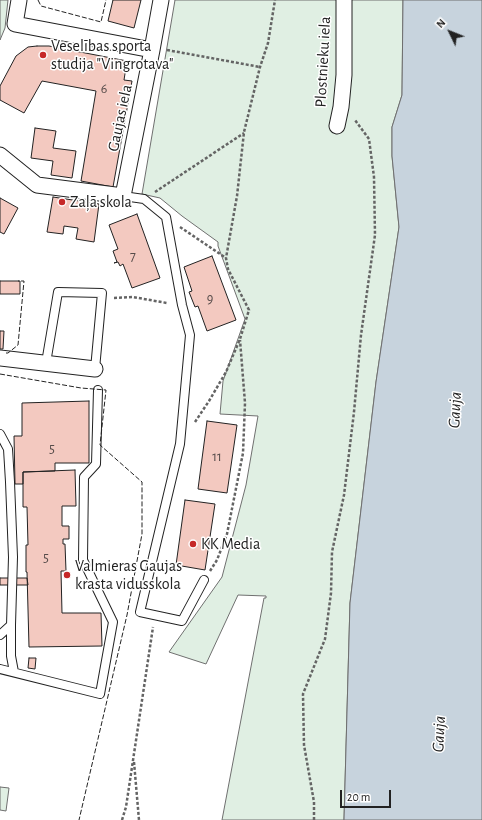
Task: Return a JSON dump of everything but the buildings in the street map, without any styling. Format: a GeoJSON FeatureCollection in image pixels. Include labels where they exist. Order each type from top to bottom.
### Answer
{"type":"FeatureCollection","features":[{"type":"Feature","properties":{"kind":"street"},"geometry":{"type":"LineString","coordinates":[[19,0],[15,24],[158,50]]}},
{"type":"Feature","properties":{"kind":"street","name":"Gaujas iela"},"geometry":{"type":"LineString","coordinates":[[122,196],[158,50],[161,0]]}},
{"type":"Feature","properties":{"kind":"street","name":"Plostnieku iela"},"geometry":{"type":"LineString","coordinates":[[337,126],[344,74],[344,0]]}},
{"type":"Feature","properties":{"kind":"street"},"geometry":{"type":"LineString","coordinates":[[0,155],[37,185],[122,196]]}},
{"type":"Feature","properties":{"kind":"street"},"geometry":{"type":"LineString","coordinates":[[0,358],[95,369]]}},
{"type":"Feature","properties":{"kind":"lane"},"geometry":{"type":"LineString","coordinates":[[122,196],[144,199],[166,217],[182,305],[190,335],[180,444],[140,612],[182,621],[204,580]]}},
{"type":"Feature","properties":{"kind":"lane"},"geometry":{"type":"LineString","coordinates":[[46,364],[58,292],[102,293],[95,369]]}},
{"type":"Feature","properties":{"kind":"lane"},"geometry":{"type":"LineString","coordinates":[[0,669],[100,694],[113,622],[83,560],[84,477],[96,464],[98,390]]}},
{"type":"Feature","properties":{"kind":"lane"},"geometry":{"type":"LineString","coordinates":[[0,434],[8,449],[10,482],[13,557],[10,656],[14,672]]}},
{"type":"Feature","properties":{"kind":"lane"},"geometry":{"type":"LineString","coordinates":[[0,635],[11,625]]}},
{"type":"Feature","properties":{"kind":"path"},"geometry":{"type":"LineString","coordinates":[[180,444],[209,402],[226,372],[240,339],[249,310],[228,269],[226,258],[244,132],[260,67],[268,43],[275,0]]}},
{"type":"Feature","properties":{"kind":"path"},"geometry":{"type":"LineString","coordinates":[[158,50],[260,67]]}},
{"type":"Feature","properties":{"kind":"path"},"geometry":{"type":"LineString","coordinates":[[314,820],[314,802],[304,745],[303,694],[325,639],[331,593],[332,552],[344,495],[361,335],[375,235],[374,177],[369,139],[341,103]]}},
{"type":"Feature","properties":{"kind":"path"},"geometry":{"type":"LineString","coordinates":[[154,192],[244,132]]}},
{"type":"Feature","properties":{"kind":"path"},"geometry":{"type":"LineString","coordinates":[[166,217],[226,258]]}},
{"type":"Feature","properties":{"kind":"path"},"geometry":{"type":"LineString","coordinates":[[102,299],[133,297],[167,303]]}},
{"type":"Feature","properties":{"kind":"path"},"geometry":{"type":"LineString","coordinates":[[204,580],[217,560],[227,534],[243,453],[245,403],[240,339]]}},
{"type":"Feature","properties":{"kind":"path"},"geometry":{"type":"LineString","coordinates":[[122,820],[126,807],[155,615]]}},
{"type":"Feature","properties":{"kind":"path"},"geometry":{"type":"LineString","coordinates":[[134,757],[139,820]]}},
{"type":"Feature","properties":{"kind":"green space"},"geometry":{"type":"Polygon","coordinates":[[[0,0],[8,0],[5,28],[0,40],[0,0]]]}},
{"type":"Feature","properties":{"kind":"green space"},"geometry":{"type":"Polygon","coordinates":[[[175,0],[403,0],[402,95],[392,127],[392,156],[399,227],[376,382],[350,603],[344,820],[222,820],[264,598],[266,598],[266,596],[238,595],[206,664],[169,652],[222,577],[246,485],[258,416],[220,414],[223,381],[245,319],[218,246],[218,242],[160,198],[142,194],[175,0]]]}},
{"type":"Feature","properties":{"kind":"green space"},"geometry":{"type":"Polygon","coordinates":[[[0,787],[9,788],[6,811],[0,810],[0,787]]]}},
{"type":"Feature","properties":{"kind":"water","name":"Gauja"},"geometry":{"type":"Polygon","coordinates":[[[403,0],[482,0],[482,820],[344,820],[350,603],[376,382],[399,227],[392,156],[392,127],[402,95],[403,0]]]}},
{"type":"Feature","properties":{"kind":"fence"},"geometry":{"type":"LineString","coordinates":[[38,0],[41,6],[101,22],[106,0]]}},
{"type":"Feature","properties":{"kind":"fence"},"geometry":{"type":"LineString","coordinates":[[6,353],[18,345],[24,281],[18,281]]}},
{"type":"Feature","properties":{"kind":"fence"},"geometry":{"type":"LineString","coordinates":[[0,374],[81,388],[106,390],[100,445],[142,482],[142,534],[127,615],[79,820]]}},
{"type":"Feature","properties":{"kind":"place","name":"Veselības sporta studija \"Vingrotava\""},"geometry":{"type":"Point","coordinates":[43,55]}},
{"type":"Feature","properties":{"kind":"place","name":"Zaļā skola"},"geometry":{"type":"Point","coordinates":[62,202]}},
{"type":"Feature","properties":{"kind":"place","name":"KK Media"},"geometry":{"type":"Point","coordinates":[193,544]}},
{"type":"Feature","properties":{"kind":"place","name":"Valmieras Gaujas krasta vidusskola"},"geometry":{"type":"Point","coordinates":[67,575]}}]}
